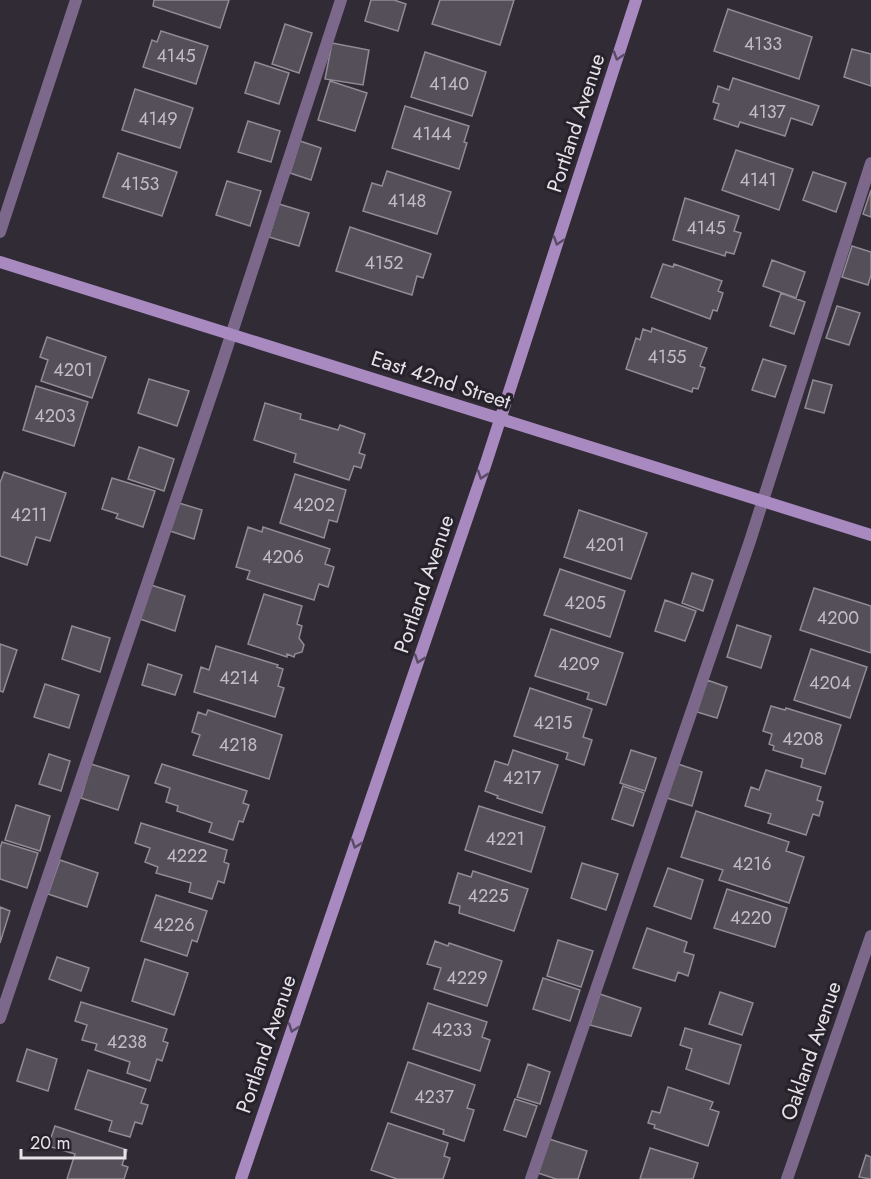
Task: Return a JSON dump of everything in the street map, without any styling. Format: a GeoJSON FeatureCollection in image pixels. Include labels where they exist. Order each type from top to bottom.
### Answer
{"type":"FeatureCollection","features":[{"type":"Feature","properties":{"kind":"street"},"geometry":{"type":"LineString","coordinates":[[0,232],[76,0]]}},
{"type":"Feature","properties":{"kind":"street"},"geometry":{"type":"LineString","coordinates":[[0,1018],[252,273],[341,0]]}},
{"type":"Feature","properties":{"kind":"street","name":"Portland Avenue"},"geometry":{"type":"LineString","coordinates":[[241,1179],[500,419],[636,0]]}},
{"type":"Feature","properties":{"kind":"street"},"geometry":{"type":"LineString","coordinates":[[531,1179],[763,501],[871,164]]}},
{"type":"Feature","properties":{"kind":"street","name":"East 42nd Street"},"geometry":{"type":"LineString","coordinates":[[0,262],[871,535]]}},
{"type":"Feature","properties":{"kind":"street","name":"Oakland Avenue"},"geometry":{"type":"LineString","coordinates":[[787,1179],[871,936]]}},
{"type":"Feature","properties":{"kind":"building"},"geometry":{"type":"Polygon","coordinates":[[[154,0],[229,0],[220,28],[153,6],[154,0]]]}},
{"type":"Feature","properties":{"kind":"building"},"geometry":{"type":"Polygon","coordinates":[[[371,0],[394,0],[406,4],[398,31],[365,21],[371,0]]]}},
{"type":"Feature","properties":{"kind":"building"},"geometry":{"type":"Polygon","coordinates":[[[440,0],[514,0],[500,45],[432,24],[440,0]]]}},
{"type":"Feature","properties":{"kind":"building"},"geometry":{"type":"Polygon","coordinates":[[[728,9],[812,37],[799,79],[714,51],[728,9]]]}},
{"type":"Feature","properties":{"kind":"building"},"geometry":{"type":"Polygon","coordinates":[[[285,24],[312,33],[299,73],[272,64],[285,24]]]}},
{"type":"Feature","properties":{"kind":"building"},"geometry":{"type":"Polygon","coordinates":[[[161,31],[208,46],[196,84],[143,67],[152,40],[157,42],[161,31]]]}},
{"type":"Feature","properties":{"kind":"building"},"geometry":{"type":"Polygon","coordinates":[[[332,43],[369,50],[363,85],[325,79],[332,43]]]}},
{"type":"Feature","properties":{"kind":"building"},"geometry":{"type":"Polygon","coordinates":[[[852,49],[871,54],[871,86],[844,77],[852,49]]]}},
{"type":"Feature","properties":{"kind":"building"},"geometry":{"type":"Polygon","coordinates":[[[425,52],[486,72],[472,116],[411,97],[425,52]]]}},
{"type":"Feature","properties":{"kind":"building"},"geometry":{"type":"Polygon","coordinates":[[[255,62],[289,73],[279,104],[245,93],[255,62]]]}},
{"type":"Feature","properties":{"kind":"building"},"geometry":{"type":"Polygon","coordinates":[[[733,78],[819,106],[812,125],[791,118],[785,136],[740,122],[738,127],[714,119],[719,104],[713,102],[718,86],[729,90],[733,78]]]}},
{"type":"Feature","properties":{"kind":"building"},"geometry":{"type":"Polygon","coordinates":[[[330,81],[367,93],[355,131],[318,120],[330,81]]]}},
{"type":"Feature","properties":{"kind":"building"},"geometry":{"type":"Polygon","coordinates":[[[135,89],[193,108],[180,148],[122,130],[135,89]]]}},
{"type":"Feature","properties":{"kind":"building"},"geometry":{"type":"Polygon","coordinates":[[[405,106],[469,126],[464,142],[467,143],[459,169],[392,148],[405,106]]]}},
{"type":"Feature","properties":{"kind":"building"},"geometry":{"type":"Polygon","coordinates":[[[248,121],[280,131],[271,162],[238,152],[248,121]]]}},
{"type":"Feature","properties":{"kind":"building"},"geometry":{"type":"Polygon","coordinates":[[[300,141],[321,148],[311,180],[290,173],[300,141]]]}},
{"type":"Feature","properties":{"kind":"building"},"geometry":{"type":"Polygon","coordinates":[[[736,150],[793,169],[779,210],[722,190],[736,150]]]}},
{"type":"Feature","properties":{"kind":"building"},"geometry":{"type":"Polygon","coordinates":[[[118,153],[177,172],[162,216],[103,197],[118,153]]]}},
{"type":"Feature","properties":{"kind":"building"},"geometry":{"type":"Polygon","coordinates":[[[387,171],[451,192],[437,234],[363,211],[372,183],[382,186],[387,171]]]}},
{"type":"Feature","properties":{"kind":"building"},"geometry":{"type":"Polygon","coordinates":[[[813,172],[846,183],[836,212],[803,200],[813,172]]]}},
{"type":"Feature","properties":{"kind":"building"},"geometry":{"type":"Polygon","coordinates":[[[227,181],[261,191],[250,226],[216,215],[227,181]]]}},
{"type":"Feature","properties":{"kind":"building"},"geometry":{"type":"Polygon","coordinates":[[[871,190],[871,217],[863,214],[871,190]]]}},
{"type":"Feature","properties":{"kind":"building"},"geometry":{"type":"Polygon","coordinates":[[[685,198],[739,216],[734,231],[741,233],[734,254],[726,252],[725,256],[673,240],[685,198]]]}},
{"type":"Feature","properties":{"kind":"building"},"geometry":{"type":"Polygon","coordinates":[[[279,204],[309,213],[299,246],[269,237],[279,204]]]}},
{"type":"Feature","properties":{"kind":"building"},"geometry":{"type":"Polygon","coordinates":[[[350,227],[431,254],[423,278],[417,276],[412,295],[336,271],[350,227]]]}},
{"type":"Feature","properties":{"kind":"building"},"geometry":{"type":"Polygon","coordinates":[[[852,246],[871,252],[871,275],[868,285],[842,277],[852,246]]]}},
{"type":"Feature","properties":{"kind":"building"},"geometry":{"type":"Polygon","coordinates":[[[772,260],[805,272],[796,298],[763,286],[772,260]]]}},
{"type":"Feature","properties":{"kind":"building"},"geometry":{"type":"Polygon","coordinates":[[[663,264],[673,267],[674,264],[722,281],[718,291],[723,293],[717,311],[713,310],[710,319],[651,297],[663,264]]]}},
{"type":"Feature","properties":{"kind":"building"},"geometry":{"type":"Polygon","coordinates":[[[781,293],[805,302],[794,334],[770,326],[781,293]]]}},
{"type":"Feature","properties":{"kind":"building"},"geometry":{"type":"Polygon","coordinates":[[[837,306],[860,313],[849,345],[826,338],[837,306]]]}},
{"type":"Feature","properties":{"kind":"building"},"geometry":{"type":"Polygon","coordinates":[[[652,328],[707,348],[700,366],[705,368],[698,389],[693,388],[692,392],[626,369],[636,338],[640,340],[643,329],[651,332],[652,328]]]}},
{"type":"Feature","properties":{"kind":"building"},"geometry":{"type":"Polygon","coordinates":[[[47,337],[106,357],[92,398],[41,381],[48,360],[40,357],[47,337]]]}},
{"type":"Feature","properties":{"kind":"building"},"geometry":{"type":"Polygon","coordinates":[[[763,359],[786,366],[775,397],[752,390],[763,359]]]}},
{"type":"Feature","properties":{"kind":"building"},"geometry":{"type":"Polygon","coordinates":[[[149,379],[189,391],[177,426],[138,413],[149,379]]]}},
{"type":"Feature","properties":{"kind":"building"},"geometry":{"type":"Polygon","coordinates":[[[813,380],[832,385],[824,413],[805,408],[813,380]]]}},
{"type":"Feature","properties":{"kind":"building"},"geometry":{"type":"Polygon","coordinates":[[[36,386],[88,402],[74,446],[23,430],[36,386]]]}},
{"type":"Feature","properties":{"kind":"building"},"geometry":{"type":"Polygon","coordinates":[[[265,403],[301,414],[300,419],[338,430],[340,425],[365,434],[359,453],[365,455],[361,468],[354,466],[349,480],[294,462],[296,454],[254,440],[265,403]]]}},
{"type":"Feature","properties":{"kind":"building"},"geometry":{"type":"Polygon","coordinates":[[[139,447],[174,459],[164,491],[128,479],[139,447]]]}},
{"type":"Feature","properties":{"kind":"building"},"geometry":{"type":"Polygon","coordinates":[[[4,472],[66,493],[50,541],[36,537],[27,565],[0,556],[0,483],[4,472]]]}},
{"type":"Feature","properties":{"kind":"building"},"geometry":{"type":"Polygon","coordinates":[[[295,474],[346,490],[337,522],[329,520],[324,538],[280,523],[295,474]]]}},
{"type":"Feature","properties":{"kind":"building"},"geometry":{"type":"Polygon","coordinates":[[[112,478],[155,491],[143,527],[116,518],[118,514],[102,509],[112,478]]]}},
{"type":"Feature","properties":{"kind":"building"},"geometry":{"type":"Polygon","coordinates":[[[179,503],[202,510],[194,539],[170,531],[179,503]]]}},
{"type":"Feature","properties":{"kind":"building"},"geometry":{"type":"Polygon","coordinates":[[[579,510],[647,533],[631,579],[564,557],[579,510]]]}},
{"type":"Feature","properties":{"kind":"building"},"geometry":{"type":"Polygon","coordinates":[[[248,527],[262,532],[263,527],[330,549],[325,564],[334,567],[328,587],[319,584],[314,600],[247,579],[250,571],[236,567],[248,527]]]}},
{"type":"Feature","properties":{"kind":"building"},"geometry":{"type":"Polygon","coordinates":[[[560,569],[625,591],[610,637],[544,615],[560,569]]]}},
{"type":"Feature","properties":{"kind":"building"},"geometry":{"type":"Polygon","coordinates":[[[692,573],[713,580],[703,611],[682,603],[692,573]]]}},
{"type":"Feature","properties":{"kind":"building"},"geometry":{"type":"Polygon","coordinates":[[[151,585],[185,596],[175,631],[140,619],[151,585]]]}},
{"type":"Feature","properties":{"kind":"building"},"geometry":{"type":"Polygon","coordinates":[[[814,588],[871,606],[871,653],[800,630],[814,588]]]}},
{"type":"Feature","properties":{"kind":"building"},"geometry":{"type":"Polygon","coordinates":[[[264,594],[302,606],[297,624],[302,626],[299,638],[304,645],[302,652],[295,654],[294,657],[287,654],[287,657],[248,644],[264,594]]]}},
{"type":"Feature","properties":{"kind":"building"},"geometry":{"type":"Polygon","coordinates":[[[665,600],[696,611],[685,641],[655,631],[665,600]]]}},
{"type":"Feature","properties":{"kind":"building"},"geometry":{"type":"Polygon","coordinates":[[[737,625],[771,636],[761,668],[727,657],[737,625]]]}},
{"type":"Feature","properties":{"kind":"building"},"geometry":{"type":"Polygon","coordinates":[[[72,626],[110,638],[100,672],[62,659],[72,626]]]}},
{"type":"Feature","properties":{"kind":"building"},"geometry":{"type":"Polygon","coordinates":[[[551,629],[623,653],[606,705],[587,699],[589,693],[535,676],[551,629]]]}},
{"type":"Feature","properties":{"kind":"building"},"geometry":{"type":"Polygon","coordinates":[[[0,644],[17,650],[3,692],[0,691],[0,644]]]}},
{"type":"Feature","properties":{"kind":"building"},"geometry":{"type":"Polygon","coordinates":[[[216,646],[278,665],[277,667],[283,669],[278,686],[284,688],[275,717],[194,692],[201,667],[209,670],[216,646]]]}},
{"type":"Feature","properties":{"kind":"building"},"geometry":{"type":"Polygon","coordinates":[[[811,649],[867,667],[850,718],[794,700],[811,649]]]}},
{"type":"Feature","properties":{"kind":"building"},"geometry":{"type":"Polygon","coordinates":[[[148,664],[182,675],[175,695],[142,685],[148,664]]]}},
{"type":"Feature","properties":{"kind":"building"},"geometry":{"type":"Polygon","coordinates":[[[707,680],[727,687],[717,718],[697,712],[707,680]]]}},
{"type":"Feature","properties":{"kind":"building"},"geometry":{"type":"Polygon","coordinates":[[[45,684],[79,695],[69,728],[34,717],[45,684]]]}},
{"type":"Feature","properties":{"kind":"building"},"geometry":{"type":"Polygon","coordinates":[[[530,688],[592,709],[583,737],[592,740],[584,765],[566,759],[568,753],[514,736],[530,688]]]}},
{"type":"Feature","properties":{"kind":"building"},"geometry":{"type":"Polygon","coordinates":[[[771,706],[785,710],[786,708],[841,725],[825,774],[801,767],[803,759],[773,750],[774,746],[769,744],[772,734],[763,731],[771,706]]]}},
{"type":"Feature","properties":{"kind":"building"},"geometry":{"type":"Polygon","coordinates":[[[208,710],[282,735],[269,779],[193,755],[200,735],[192,732],[198,712],[206,715],[208,710]]]}},
{"type":"Feature","properties":{"kind":"building"},"geometry":{"type":"Polygon","coordinates":[[[513,750],[558,765],[542,813],[497,798],[498,796],[485,791],[495,761],[508,765],[513,750]]]}},
{"type":"Feature","properties":{"kind":"building"},"geometry":{"type":"Polygon","coordinates":[[[631,750],[656,758],[645,791],[620,783],[631,750]]]}},
{"type":"Feature","properties":{"kind":"building"},"geometry":{"type":"Polygon","coordinates":[[[49,754],[70,761],[61,791],[39,784],[49,754]]]}},
{"type":"Feature","properties":{"kind":"building"},"geometry":{"type":"Polygon","coordinates":[[[91,764],[129,776],[118,810],[81,798],[91,764]]]}},
{"type":"Feature","properties":{"kind":"building"},"geometry":{"type":"Polygon","coordinates":[[[162,764],[247,791],[243,803],[249,805],[243,822],[239,821],[233,840],[209,832],[212,823],[177,811],[178,806],[166,802],[170,788],[155,783],[162,764]]]}},
{"type":"Feature","properties":{"kind":"building"},"geometry":{"type":"Polygon","coordinates":[[[678,764],[702,772],[692,806],[667,798],[678,764]]]}},
{"type":"Feature","properties":{"kind":"building"},"geometry":{"type":"Polygon","coordinates":[[[766,770],[821,787],[817,800],[823,802],[819,816],[813,814],[806,835],[768,823],[771,814],[745,806],[751,787],[759,790],[766,770]]]}},
{"type":"Feature","properties":{"kind":"building"},"geometry":{"type":"Polygon","coordinates":[[[623,786],[644,793],[633,826],[612,819],[623,786]]]}},
{"type":"Feature","properties":{"kind":"building"},"geometry":{"type":"Polygon","coordinates":[[[16,805],[50,816],[40,851],[5,840],[16,805]]]}},
{"type":"Feature","properties":{"kind":"building"},"geometry":{"type":"Polygon","coordinates":[[[479,806],[545,827],[531,872],[465,850],[479,806]]]}},
{"type":"Feature","properties":{"kind":"building"},"geometry":{"type":"Polygon","coordinates":[[[696,811],[789,842],[786,851],[804,857],[789,903],[719,880],[723,870],[681,857],[696,811]]]}},
{"type":"Feature","properties":{"kind":"building"},"geometry":{"type":"Polygon","coordinates":[[[141,823],[227,850],[224,862],[229,864],[224,883],[218,881],[212,899],[189,892],[191,883],[156,873],[158,867],[145,862],[150,848],[135,843],[141,823]]]}},
{"type":"Feature","properties":{"kind":"building"},"geometry":{"type":"Polygon","coordinates":[[[2,842],[38,853],[27,888],[0,879],[2,842]]]}},
{"type":"Feature","properties":{"kind":"building"},"geometry":{"type":"Polygon","coordinates":[[[60,860],[98,873],[87,907],[48,894],[60,860]]]}},
{"type":"Feature","properties":{"kind":"building"},"geometry":{"type":"Polygon","coordinates":[[[582,863],[618,874],[606,910],[571,898],[582,863]]]}},
{"type":"Feature","properties":{"kind":"building"},"geometry":{"type":"Polygon","coordinates":[[[668,868],[703,880],[691,919],[654,906],[668,868]]]}},
{"type":"Feature","properties":{"kind":"building"},"geometry":{"type":"Polygon","coordinates":[[[473,871],[528,889],[514,931],[459,913],[460,906],[449,903],[458,873],[471,877],[473,871]]]}},
{"type":"Feature","properties":{"kind":"building"},"geometry":{"type":"Polygon","coordinates":[[[727,889],[787,908],[775,947],[714,928],[727,889]]]}},
{"type":"Feature","properties":{"kind":"building"},"geometry":{"type":"Polygon","coordinates":[[[156,895],[207,911],[197,942],[192,940],[187,956],[141,941],[156,895]]]}},
{"type":"Feature","properties":{"kind":"building"},"geometry":{"type":"Polygon","coordinates":[[[0,907],[10,911],[0,943],[0,907]]]}},
{"type":"Feature","properties":{"kind":"building"},"geometry":{"type":"Polygon","coordinates":[[[647,928],[687,942],[684,952],[694,955],[688,976],[678,972],[675,981],[633,968],[647,928]]]}},
{"type":"Feature","properties":{"kind":"building"},"geometry":{"type":"Polygon","coordinates":[[[558,940],[593,951],[581,987],[547,976],[558,940]]]}},
{"type":"Feature","properties":{"kind":"building"},"geometry":{"type":"Polygon","coordinates":[[[435,941],[448,946],[449,943],[502,961],[487,1006],[434,989],[441,968],[427,964],[435,941]]]}},
{"type":"Feature","properties":{"kind":"building"},"geometry":{"type":"Polygon","coordinates":[[[57,957],[89,968],[81,991],[49,979],[57,957]]]}},
{"type":"Feature","properties":{"kind":"building"},"geometry":{"type":"Polygon","coordinates":[[[145,959],[188,973],[174,1015],[132,1001],[145,959]]]}},
{"type":"Feature","properties":{"kind":"building"},"geometry":{"type":"Polygon","coordinates":[[[543,978],[580,990],[570,1021],[533,1009],[543,978]]]}},
{"type":"Feature","properties":{"kind":"building"},"geometry":{"type":"Polygon","coordinates":[[[720,992],[753,1003],[742,1035],[709,1024],[720,992]]]}},
{"type":"Feature","properties":{"kind":"building"},"geometry":{"type":"Polygon","coordinates":[[[600,994],[641,1008],[631,1036],[590,1025],[600,994]]]}},
{"type":"Feature","properties":{"kind":"building"},"geometry":{"type":"Polygon","coordinates":[[[81,1002],[167,1029],[163,1041],[168,1043],[162,1061],[157,1059],[150,1081],[127,1073],[130,1062],[95,1050],[97,1044],[82,1040],[87,1025],[75,1021],[81,1002]]]}},
{"type":"Feature","properties":{"kind":"building"},"geometry":{"type":"Polygon","coordinates":[[[428,1003],[487,1022],[482,1037],[490,1040],[480,1071],[413,1049],[428,1003]]]}},
{"type":"Feature","properties":{"kind":"building"},"geometry":{"type":"Polygon","coordinates":[[[685,1028],[741,1045],[729,1084],[686,1069],[692,1049],[680,1045],[685,1028]]]}},
{"type":"Feature","properties":{"kind":"building"},"geometry":{"type":"Polygon","coordinates":[[[27,1049],[57,1059],[48,1091],[17,1081],[27,1049]]]}},
{"type":"Feature","properties":{"kind":"building"},"geometry":{"type":"Polygon","coordinates":[[[408,1062],[475,1085],[467,1108],[474,1110],[464,1141],[443,1134],[444,1130],[391,1112],[408,1062]]]}},
{"type":"Feature","properties":{"kind":"building"},"geometry":{"type":"Polygon","coordinates":[[[528,1064],[550,1072],[540,1104],[517,1097],[528,1064]]]}},
{"type":"Feature","properties":{"kind":"building"},"geometry":{"type":"Polygon","coordinates":[[[88,1070],[146,1089],[141,1103],[148,1105],[142,1124],[135,1122],[130,1137],[109,1131],[112,1121],[75,1109],[88,1070]]]}},
{"type":"Feature","properties":{"kind":"building"},"geometry":{"type":"Polygon","coordinates":[[[668,1087],[713,1102],[710,1109],[719,1112],[708,1146],[654,1128],[655,1125],[648,1123],[652,1111],[660,1113],[668,1087]]]}},
{"type":"Feature","properties":{"kind":"building"},"geometry":{"type":"Polygon","coordinates":[[[515,1099],[537,1106],[526,1137],[504,1130],[515,1099]]]}},
{"type":"Feature","properties":{"kind":"building"},"geometry":{"type":"Polygon","coordinates":[[[388,1123],[448,1143],[444,1156],[450,1158],[443,1179],[397,1179],[371,1170],[388,1123]]]}},
{"type":"Feature","properties":{"kind":"building"},"geometry":{"type":"Polygon","coordinates":[[[55,1126],[127,1150],[122,1165],[128,1167],[124,1179],[67,1179],[75,1154],[48,1146],[55,1126]]]}},
{"type":"Feature","properties":{"kind":"building"},"geometry":{"type":"Polygon","coordinates":[[[549,1139],[587,1151],[578,1179],[556,1179],[538,1173],[549,1139]]]}},
{"type":"Feature","properties":{"kind":"building"},"geometry":{"type":"Polygon","coordinates":[[[650,1148],[698,1163],[693,1179],[640,1179],[650,1148]]]}},
{"type":"Feature","properties":{"kind":"building"},"geometry":{"type":"Polygon","coordinates":[[[866,1155],[871,1157],[871,1179],[859,1177],[866,1155]]]}}]}
